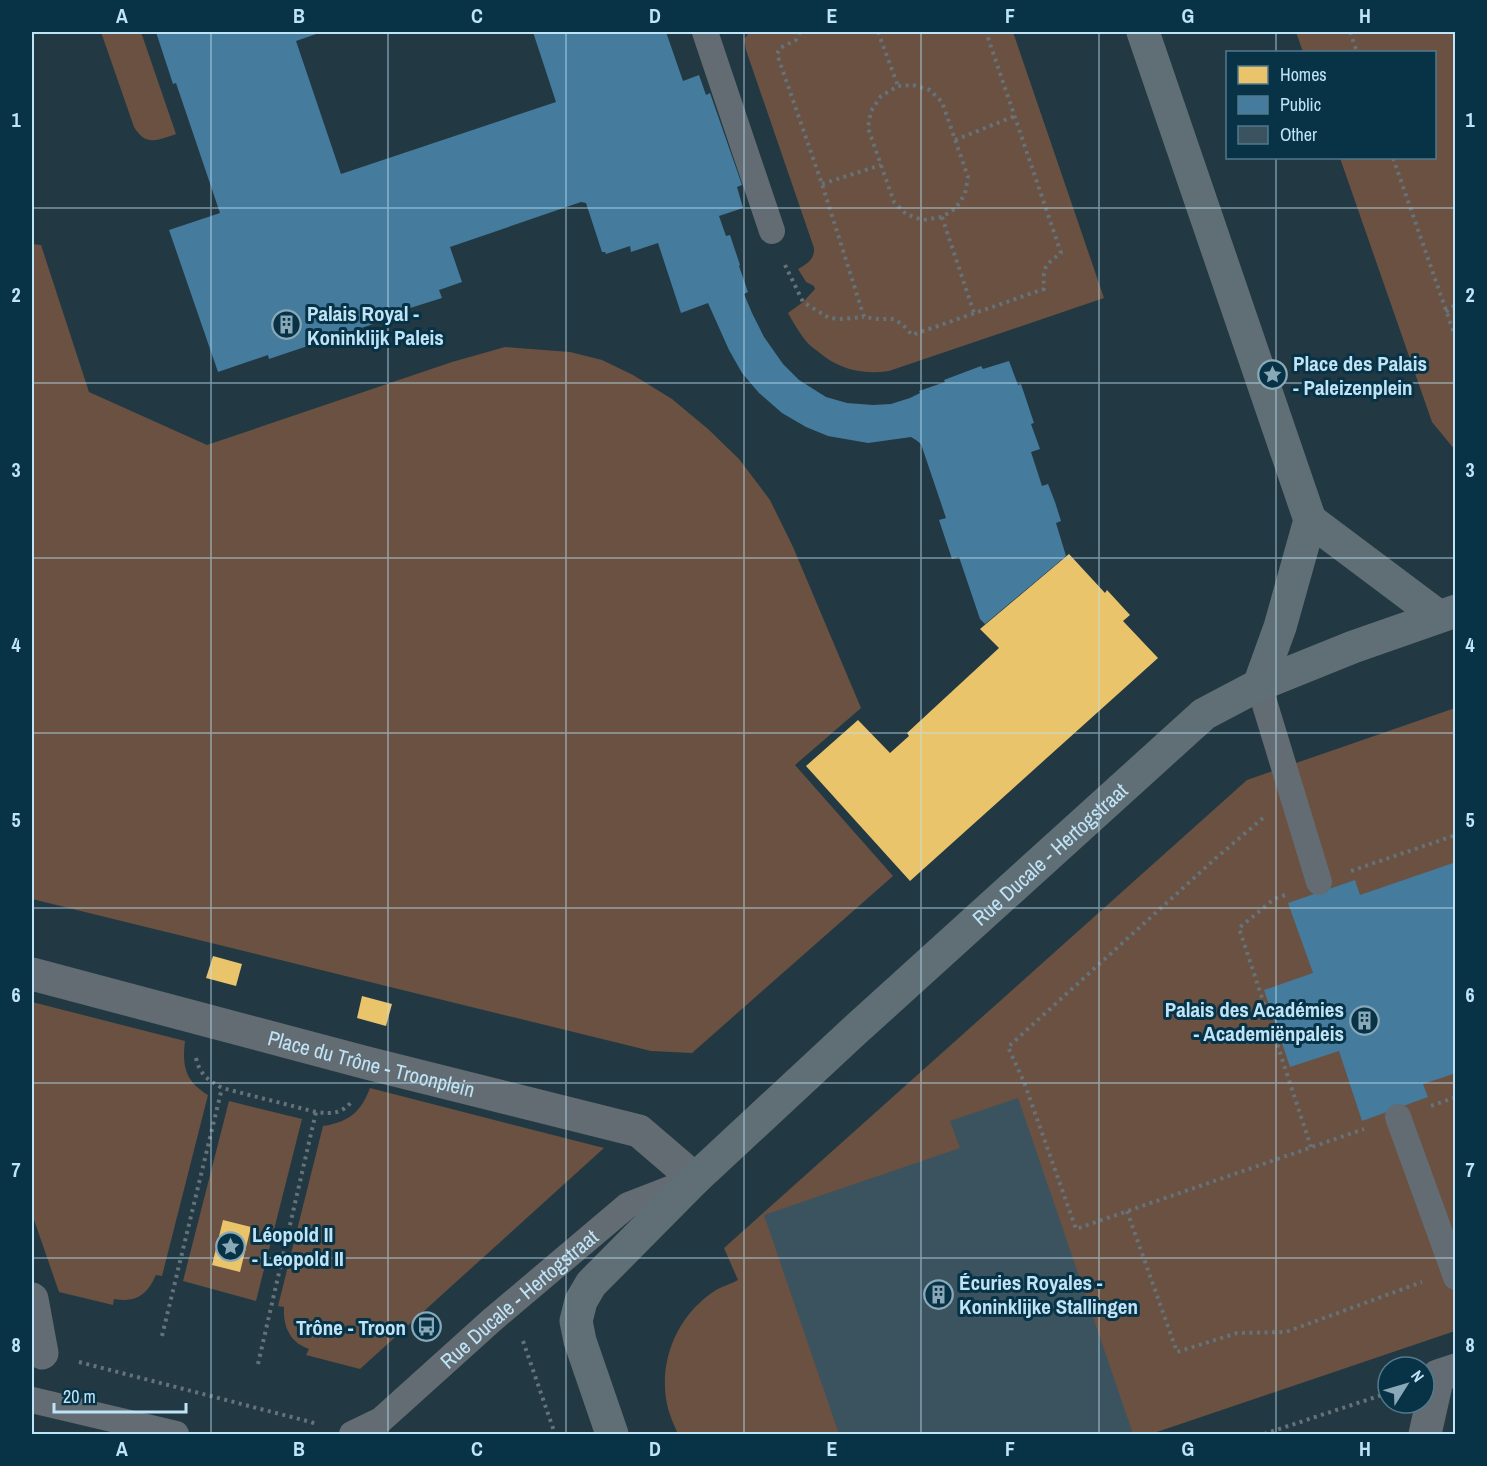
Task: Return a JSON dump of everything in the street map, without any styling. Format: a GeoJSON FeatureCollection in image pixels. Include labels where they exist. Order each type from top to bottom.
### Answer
{"type":"FeatureCollection","features":[{"type":"Feature","properties":{"kind":"main road"},"geometry":{"type":"LineString","coordinates":[[1143,32],[1310,520],[1280,627],[1259,685]]}},
{"type":"Feature","properties":{"kind":"main road"},"geometry":{"type":"LineString","coordinates":[[1310,520],[1447,613]]}},
{"type":"Feature","properties":{"kind":"main road","name":"Rue Ducale - Hertogstraat"},"geometry":{"type":"LineString","coordinates":[[612,1434],[580,1341],[576,1321],[581,1302],[591,1284],[695,1179],[852,1033],[1204,714],[1259,685],[1353,647],[1447,613]]}},
{"type":"Feature","properties":{"kind":"street","name":"Place du Trône - Troonplein"},"geometry":{"type":"LineString","coordinates":[[32,974],[367,1063],[639,1131],[695,1179]]}},
{"type":"Feature","properties":{"kind":"street"},"geometry":{"type":"LineString","coordinates":[[32,1299],[42,1353]]}},
{"type":"Feature","properties":{"kind":"street"},"geometry":{"type":"LineString","coordinates":[[1425,1434],[1438,1376],[1455,1370]]}},
{"type":"Feature","properties":{"kind":"lane"},"geometry":{"type":"LineString","coordinates":[[705,32],[772,231]]}},
{"type":"Feature","properties":{"kind":"lane"},"geometry":{"type":"LineString","coordinates":[[1259,685],[1319,882]]}},
{"type":"Feature","properties":{"kind":"lane"},"geometry":{"type":"LineString","coordinates":[[1398,1117],[1454,1274]]}},
{"type":"Feature","properties":{"kind":"lane","name":"Rue Ducale - Hertogstraat"},"geometry":{"type":"LineString","coordinates":[[352,1434],[381,1420],[513,1302],[628,1205],[695,1179]]}},
{"type":"Feature","properties":{"kind":"lane"},"geometry":{"type":"LineString","coordinates":[[32,1400],[176,1434]]}},
{"type":"Feature","properties":{"kind":"path"},"geometry":{"type":"LineString","coordinates":[[800,32],[796,40],[780,48],[777,54],[822,184],[864,317]]}},
{"type":"Feature","properties":{"kind":"path"},"geometry":{"type":"LineString","coordinates":[[878,32],[898,86]]}},
{"type":"Feature","properties":{"kind":"path"},"geometry":{"type":"LineString","coordinates":[[787,271],[803,302],[828,318],[894,319],[912,335],[1044,289],[1043,273],[1048,262],[1061,253],[986,32]]}},
{"type":"Feature","properties":{"kind":"path"},"geometry":{"type":"LineString","coordinates":[[1350,32],[1357,51]]}},
{"type":"Feature","properties":{"kind":"path"},"geometry":{"type":"LineString","coordinates":[[913,85],[930,90],[942,102],[955,140],[968,177],[965,194],[955,209],[942,218],[923,220],[906,214],[894,202],[868,128],[871,111],[881,96],[898,86],[913,85]]}},
{"type":"Feature","properties":{"kind":"path"},"geometry":{"type":"LineString","coordinates":[[955,140],[1015,116]]}},
{"type":"Feature","properties":{"kind":"path"},"geometry":{"type":"LineString","coordinates":[[1393,159],[1455,339]]}},
{"type":"Feature","properties":{"kind":"path"},"geometry":{"type":"LineString","coordinates":[[822,184],[880,165]]}},
{"type":"Feature","properties":{"kind":"path"},"geometry":{"type":"LineString","coordinates":[[942,218],[974,313]]}},
{"type":"Feature","properties":{"kind":"path"},"geometry":{"type":"LineString","coordinates":[[1446,312],[1455,304]]}},
{"type":"Feature","properties":{"kind":"path"},"geometry":{"type":"LineString","coordinates":[[1292,793],[1216,858],[1008,1047],[1024,1082],[1076,1229],[1398,1117]]}},
{"type":"Feature","properties":{"kind":"path"},"geometry":{"type":"LineString","coordinates":[[1311,1147],[1239,928],[1274,899],[1455,835]]}},
{"type":"Feature","properties":{"kind":"path"},"geometry":{"type":"LineString","coordinates":[[162,1336],[222,1088],[316,1112],[258,1364]]}},
{"type":"Feature","properties":{"kind":"path"},"geometry":{"type":"LineString","coordinates":[[1127,1211],[1177,1352],[1237,1333],[1286,1332],[1454,1274]]}},
{"type":"Feature","properties":{"kind":"path"},"geometry":{"type":"LineString","coordinates":[[513,1302],[521,1334],[555,1434]]}},
{"type":"Feature","properties":{"kind":"path"},"geometry":{"type":"LineString","coordinates":[[42,1353],[320,1426]]}},
{"type":"Feature","properties":{"kind":"path"},"geometry":{"type":"LineString","coordinates":[[1264,1434],[1376,1397]]}},
{"type":"Feature","properties":{"kind":"shaded area"},"geometry":{"type":"Polygon","coordinates":[[[101,32],[141,32],[176,134],[148,140],[134,127],[101,32]]]}},
{"type":"Feature","properties":{"kind":"shaded area"},"geometry":{"type":"Polygon","coordinates":[[[750,32],[1013,32],[1104,298],[889,371],[859,371],[841,366],[824,357],[806,341],[788,313],[815,289],[806,282],[798,269],[812,258],[814,248],[746,50],[744,39],[750,32]]]}},
{"type":"Feature","properties":{"kind":"shaded area"},"geometry":{"type":"Polygon","coordinates":[[[1296,32],[1455,32],[1455,450],[1432,422],[1340,159],[1436,159],[1436,51],[1303,51],[1296,32]]]}},
{"type":"Feature","properties":{"kind":"shaded area"},"geometry":{"type":"Polygon","coordinates":[[[32,244],[41,245],[89,392],[207,445],[452,362],[505,347],[570,352],[602,360],[633,375],[672,399],[739,459],[770,500],[793,547],[861,708],[795,765],[893,876],[692,1053],[651,1051],[32,899],[32,244]]]}},
{"type":"Feature","properties":{"kind":"shaded area"},"geometry":{"type":"Polygon","coordinates":[[[1455,708],[1455,1331],[1384,1355],[1376,1355],[1376,1358],[1151,1434],[678,1434],[668,1408],[665,1387],[669,1355],[681,1325],[691,1312],[716,1290],[738,1280],[724,1248],[1247,780],[1455,708]]]}},
{"type":"Feature","properties":{"kind":"shaded area"},"geometry":{"type":"Polygon","coordinates":[[[32,1002],[185,1041],[184,1058],[187,1072],[194,1084],[208,1095],[162,1276],[156,1275],[149,1288],[140,1296],[129,1300],[114,1299],[113,1305],[59,1292],[32,1214],[32,1002]]]}},
{"type":"Feature","properties":{"kind":"shaded area"},"geometry":{"type":"Polygon","coordinates":[[[370,1088],[604,1148],[360,1369],[306,1355],[309,1349],[292,1338],[286,1327],[284,1307],[278,1306],[323,1126],[347,1119],[363,1104],[370,1088]]]}},
{"type":"Feature","properties":{"kind":"shaded area"},"geometry":{"type":"Polygon","coordinates":[[[229,1101],[302,1119],[256,1301],[183,1281],[229,1101]]]}},
{"type":"Feature","properties":{"kind":"building: Homes"},"geometry":{"type":"Polygon","coordinates":[[[1069,554],[1105,593],[1107,590],[1130,615],[1123,621],[1158,658],[910,881],[806,766],[858,720],[890,753],[909,736],[907,733],[999,648],[980,629],[1069,554]]]}},
{"type":"Feature","properties":{"kind":"building: Homes"},"geometry":{"type":"Polygon","coordinates":[[[213,956],[242,964],[236,986],[206,978],[213,956]]]}},
{"type":"Feature","properties":{"kind":"building: Homes"},"geometry":{"type":"Polygon","coordinates":[[[362,996],[392,1004],[386,1026],[357,1018],[362,996]]]}},
{"type":"Feature","properties":{"kind":"building: Homes"},"geometry":{"type":"Polygon","coordinates":[[[223,1220],[251,1227],[240,1272],[212,1265],[223,1220]]]}},
{"type":"Feature","properties":{"kind":"building: Public","name":"Palais Royal - Koninklijk Paleis"},"geometry":{"type":"Polygon","coordinates":[[[156,32],[322,32],[296,41],[341,174],[556,102],[533,32],[666,32],[683,81],[699,75],[706,95],[710,93],[742,185],[737,187],[743,208],[719,216],[726,236],[730,235],[748,292],[744,294],[752,313],[764,337],[783,364],[799,380],[826,397],[847,403],[873,405],[891,404],[910,398],[920,393],[919,391],[981,366],[983,369],[1009,361],[1018,385],[1021,384],[1034,423],[1031,424],[1040,449],[1031,452],[1042,486],[1048,484],[1055,502],[1061,521],[1056,523],[1066,556],[985,624],[980,619],[959,557],[952,559],[939,520],[946,518],[921,444],[911,437],[868,443],[828,436],[782,413],[759,393],[742,373],[708,303],[681,313],[658,243],[631,252],[630,246],[606,254],[602,252],[586,203],[581,202],[450,247],[462,282],[439,290],[442,298],[391,314],[391,318],[269,359],[268,355],[218,372],[169,230],[220,213],[176,83],[173,84],[156,32]]]}},
{"type":"Feature","properties":{"kind":"building: Public","name":"Palais des Académies - Academiënpaleis"},"geometry":{"type":"Polygon","coordinates":[[[1456,862],[1456,1073],[1423,1084],[1428,1097],[1362,1121],[1339,1051],[1290,1067],[1264,990],[1313,973],[1288,903],[1355,880],[1360,895],[1456,862]]]}},
{"type":"Feature","properties":{"kind":"building: Other","name":"Écuries Royales - Koninklijke Stallingen"},"geometry":{"type":"Polygon","coordinates":[[[1018,1098],[1133,1434],[839,1434],[764,1215],[960,1148],[950,1121],[1018,1098]]]}},
{"type":"Feature","properties":{"kind":"place","name":"Palais Royal - Koninklijk Paleis"},"geometry":{"type":"Point","coordinates":[286,325]}},
{"type":"Feature","properties":{"kind":"place","name":"Place des Palais - Paleizenplein"},"geometry":{"type":"Point","coordinates":[1272,375]}},
{"type":"Feature","properties":{"kind":"place","name":"Palais des Académies - Academiënpaleis"},"geometry":{"type":"Point","coordinates":[1365,1021]}},
{"type":"Feature","properties":{"kind":"place","name":"Léopold II - Leopold II"},"geometry":{"type":"Point","coordinates":[231,1246]}},
{"type":"Feature","properties":{"kind":"place","name":"Écuries Royales - Koninklijke Stallingen"},"geometry":{"type":"Point","coordinates":[938,1294]}},
{"type":"Feature","properties":{"kind":"place","name":"Trône - Troon"},"geometry":{"type":"Point","coordinates":[427,1327]}}]}
